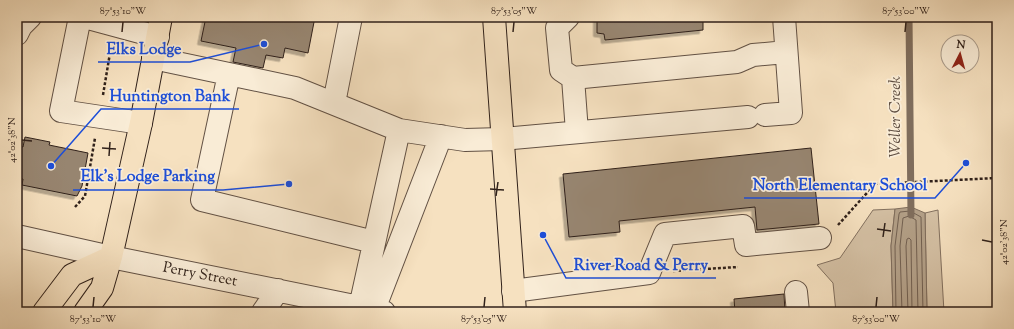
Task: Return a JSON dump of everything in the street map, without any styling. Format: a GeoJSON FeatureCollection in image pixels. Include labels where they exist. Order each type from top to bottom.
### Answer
{"type":"FeatureCollection","features":[{"type":"Feature","properties":{"kind":"main road"},"geometry":{"type":"LineString","coordinates":[[494,17],[514,312]]}},
{"type":"Feature","properties":{"kind":"main road"},"geometry":{"type":"LineString","coordinates":[[84,312],[102,288],[111,257],[141,123],[159,27]]}},
{"type":"Feature","properties":{"kind":"main road"},"geometry":{"type":"LineString","coordinates":[[44,312],[72,274],[111,257]]}},
{"type":"Feature","properties":{"kind":"street"},"geometry":{"type":"LineString","coordinates":[[17,34],[21,26],[30,17]]}},
{"type":"Feature","properties":{"kind":"street"},"geometry":{"type":"LineString","coordinates":[[80,17],[61,111],[141,123]]}},
{"type":"Feature","properties":{"kind":"street"},"geometry":{"type":"LineString","coordinates":[[84,17],[159,27]]}},
{"type":"Feature","properties":{"kind":"street"},"geometry":{"type":"LineString","coordinates":[[334,103],[351,17]]}},
{"type":"Feature","properties":{"kind":"street"},"geometry":{"type":"LineString","coordinates":[[568,17],[557,28],[561,70],[573,78],[737,62],[753,55],[786,52]]}},
{"type":"Feature","properties":{"kind":"street"},"geometry":{"type":"LineString","coordinates":[[153,58],[295,88],[399,130],[465,140],[502,139],[790,113],[784,17]]}},
{"type":"Feature","properties":{"kind":"street"},"geometry":{"type":"LineString","coordinates":[[229,74],[202,200],[374,242]]}},
{"type":"Feature","properties":{"kind":"street"},"geometry":{"type":"LineString","coordinates":[[573,78],[577,132]]}},
{"type":"Feature","properties":{"kind":"street"},"geometry":{"type":"LineString","coordinates":[[373,310],[374,242],[399,130]]}},
{"type":"Feature","properties":{"kind":"street"},"geometry":{"type":"LineString","coordinates":[[373,310],[441,136]]}},
{"type":"Feature","properties":{"kind":"street"},"geometry":{"type":"LineString","coordinates":[[513,291],[649,273],[665,234],[743,226],[746,245],[820,238]]}},
{"type":"Feature","properties":{"kind":"street","name":"Perry Street"},"geometry":{"type":"LineString","coordinates":[[17,236],[111,257],[373,310]]}},
{"type":"Feature","properties":{"kind":"street"},"geometry":{"type":"LineString","coordinates":[[263,312],[278,290]]}},
{"type":"Feature","properties":{"kind":"path"},"geometry":{"type":"LineString","coordinates":[[895,182],[997,178]]}},
{"type":"Feature","properties":{"kind":"shaded area"},"geometry":{"type":"Polygon","coordinates":[[[895,209],[891,246],[893,312],[836,312],[833,283],[817,265],[840,258],[873,210],[895,209]]]}},
{"type":"Feature","properties":{"kind":"shaded area"},"geometry":{"type":"Polygon","coordinates":[[[938,210],[944,312],[927,312],[925,213],[938,210]]]}},
{"type":"Feature","properties":{"kind":"water"},"geometry":{"type":"Polygon","coordinates":[[[911,207],[925,213],[927,312],[893,312],[891,246],[895,209],[911,207]]]}},
{"type":"Feature","properties":{"kind":"building"},"geometry":{"type":"Polygon","coordinates":[[[206,17],[315,17],[308,53],[285,48],[283,58],[266,55],[263,68],[233,62],[236,48],[201,41],[206,17]]]}},
{"type":"Feature","properties":{"kind":"building"},"geometry":{"type":"Polygon","coordinates":[[[597,17],[703,17],[703,30],[605,40],[604,34],[597,33],[597,17]]]}},
{"type":"Feature","properties":{"kind":"building"},"geometry":{"type":"Polygon","coordinates":[[[25,137],[50,142],[49,145],[88,153],[82,186],[77,196],[22,185],[23,179],[17,178],[17,146],[23,147],[25,137]]]}},
{"type":"Feature","properties":{"kind":"building"},"geometry":{"type":"Polygon","coordinates":[[[811,148],[819,224],[757,230],[755,207],[619,221],[620,232],[569,237],[563,174],[811,148]]]}},
{"type":"Feature","properties":{"kind":"building"},"geometry":{"type":"Polygon","coordinates":[[[784,294],[785,312],[735,312],[734,299],[784,294]]]}},
{"type":"Feature","properties":{"kind":"waterway","name":"Weller Creek"},"geometry":{"type":"LineString","coordinates":[[909,17],[911,215]]}},
{"type":"Feature","properties":{"kind":"place","name":"Elks Lodge"},"geometry":{"type":"Point","coordinates":[264,44]}},
{"type":"Feature","properties":{"kind":"place","name":"North Elementary School"},"geometry":{"type":"Point","coordinates":[966,163]}},
{"type":"Feature","properties":{"kind":"place","name":"Huntington Bank"},"geometry":{"type":"Point","coordinates":[51,166]}},
{"type":"Feature","properties":{"kind":"place","name":"Elk's Lodge Parking"},"geometry":{"type":"Point","coordinates":[289,184]}},
{"type":"Feature","properties":{"kind":"place","name":"River Road & Perry"},"geometry":{"type":"Point","coordinates":[543,235]}}]}
